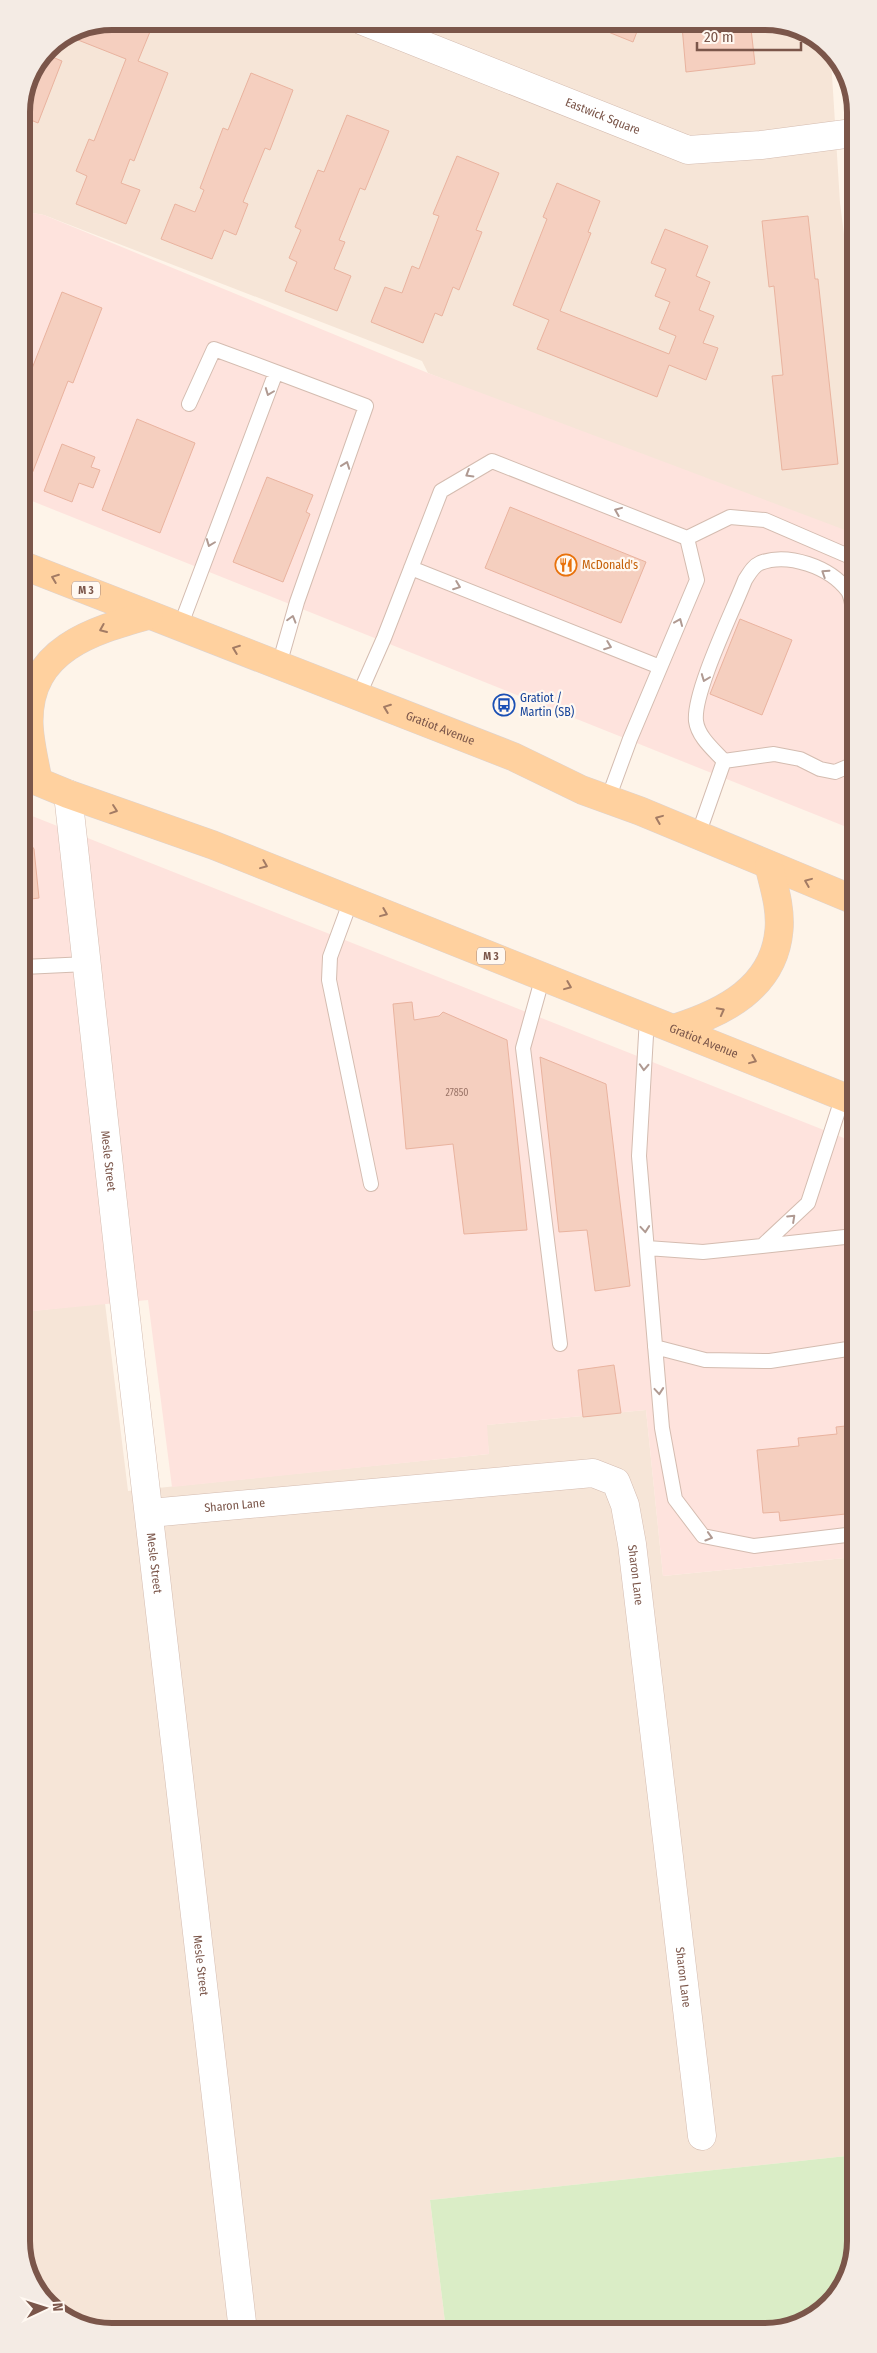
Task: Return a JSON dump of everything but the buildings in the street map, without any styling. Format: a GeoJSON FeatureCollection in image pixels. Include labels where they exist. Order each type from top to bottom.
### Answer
{"type":"FeatureCollection","features":[{"type":"Feature","properties":{"kind":"main road","name":"Gratiot Avenue"},"geometry":{"type":"LineString","coordinates":[[30,568],[514,757],[582,790],[608,798],[847,897]]}},
{"type":"Feature","properties":{"kind":"main road"},"geometry":{"type":"LineString","coordinates":[[30,712],[32,695],[41,671],[56,656],[78,640],[108,626],[149,614]]}},
{"type":"Feature","properties":{"kind":"main road","name":"Gratiot Avenue"},"geometry":{"type":"LineString","coordinates":[[30,778],[68,794],[213,845],[675,1028],[847,1099]]}},
{"type":"Feature","properties":{"kind":"main road"},"geometry":{"type":"LineString","coordinates":[[675,1028],[707,1018],[736,1003],[756,984],[771,958],[779,931],[778,904],[769,866]]}},
{"type":"Feature","properties":{"kind":"street","name":"Eastwick Square"},"geometry":{"type":"LineString","coordinates":[[386,30],[688,150],[761,145],[847,134]]}},
{"type":"Feature","properties":{"kind":"street","name":"Mesle Street"},"geometry":{"type":"LineString","coordinates":[[68,794],[242,2323]]}},
{"type":"Feature","properties":{"kind":"street","name":"Sharon Lane"},"geometry":{"type":"LineString","coordinates":[[150,1513],[576,1475],[593,1474],[616,1482],[625,1505],[632,1544],[702,2136]]}},
{"type":"Feature","properties":{"kind":"lane"},"geometry":{"type":"LineString","coordinates":[[189,404],[214,349],[366,406],[297,602],[279,665]]}},
{"type":"Feature","properties":{"kind":"lane"},"geometry":{"type":"LineString","coordinates":[[180,627],[276,372]]}},
{"type":"Feature","properties":{"kind":"lane"},"geometry":{"type":"LineString","coordinates":[[358,697],[441,492],[492,460],[687,538],[730,517],[765,520],[847,555]]}},
{"type":"Feature","properties":{"kind":"lane"},"geometry":{"type":"LineString","coordinates":[[608,798],[660,666],[697,580],[687,538]]}},
{"type":"Feature","properties":{"kind":"lane"},"geometry":{"type":"LineString","coordinates":[[724,761],[700,735],[696,721],[698,706],[703,683],[745,580],[751,570],[758,563],[792,560],[819,568],[840,582],[847,591]]}},
{"type":"Feature","properties":{"kind":"lane"},"geometry":{"type":"LineString","coordinates":[[411,568],[660,666]]}},
{"type":"Feature","properties":{"kind":"lane"},"geometry":{"type":"LineString","coordinates":[[724,761],[774,754],[800,760],[820,769],[835,772],[847,767]]}},
{"type":"Feature","properties":{"kind":"lane"},"geometry":{"type":"LineString","coordinates":[[698,835],[724,761]]}},
{"type":"Feature","properties":{"kind":"lane"},"geometry":{"type":"LineString","coordinates":[[351,900],[330,957],[329,980],[370,1184]]}},
{"type":"Feature","properties":{"kind":"lane"},"geometry":{"type":"LineString","coordinates":[[30,967],[87,964]]}},
{"type":"Feature","properties":{"kind":"lane"},"geometry":{"type":"LineString","coordinates":[[543,976],[523,1048],[560,1344]]}},
{"type":"Feature","properties":{"kind":"lane"},"geometry":{"type":"LineString","coordinates":[[647,1018],[639,1156],[662,1428],[675,1499],[703,1536],[754,1546],[847,1535]]}},
{"type":"Feature","properties":{"kind":"lane"},"geometry":{"type":"LineString","coordinates":[[762,1246],[808,1202],[847,1102]]}},
{"type":"Feature","properties":{"kind":"lane"},"geometry":{"type":"LineString","coordinates":[[647,1248],[702,1252],[847,1237]]}},
{"type":"Feature","properties":{"kind":"lane"},"geometry":{"type":"LineString","coordinates":[[655,1347],[705,1360],[770,1361],[847,1349]]}},
{"type":"Feature","properties":{"kind":"shaded area"},"geometry":{"type":"Polygon","coordinates":[[[112,30],[771,30],[797,36],[815,47],[831,63],[840,203],[847,258],[847,541],[428,373],[422,361],[44,215],[30,212],[30,106],[36,80],[54,54],[66,44],[80,36],[96,32],[112,30]]]}},
{"type":"Feature","properties":{"kind":"shaded area"},"geometry":{"type":"Polygon","coordinates":[[[30,212],[44,215],[428,373],[847,531],[847,827],[30,500],[30,212]]]}},
{"type":"Feature","properties":{"kind":"shaded area"},"geometry":{"type":"Polygon","coordinates":[[[30,815],[847,1139],[847,1558],[663,1576],[646,1410],[487,1425],[489,1454],[172,1487],[148,1300],[30,1311],[30,815]]]}},
{"type":"Feature","properties":{"kind":"shaded area"},"geometry":{"type":"Polygon","coordinates":[[[105,1303],[128,1491],[489,1454],[486,1425],[646,1410],[663,1576],[847,1558],[847,2156],[430,2200],[445,2323],[106,2323],[80,2317],[70,2311],[70,2283],[42,2283],[36,2273],[30,2241],[30,1311],[105,1303]]]}},
{"type":"Feature","properties":{"kind":"green space"},"geometry":{"type":"Polygon","coordinates":[[[847,2156],[847,2241],[843,2268],[830,2291],[811,2309],[801,2315],[776,2322],[445,2323],[430,2200],[847,2156]]]}},
{"type":"Feature","properties":{"kind":"place","name":"McDonald's"},"geometry":{"type":"Point","coordinates":[566,565]}},
{"type":"Feature","properties":{"kind":"place","name":"Gratiot / Martin (SB)"},"geometry":{"type":"Point","coordinates":[504,705]}}]}
